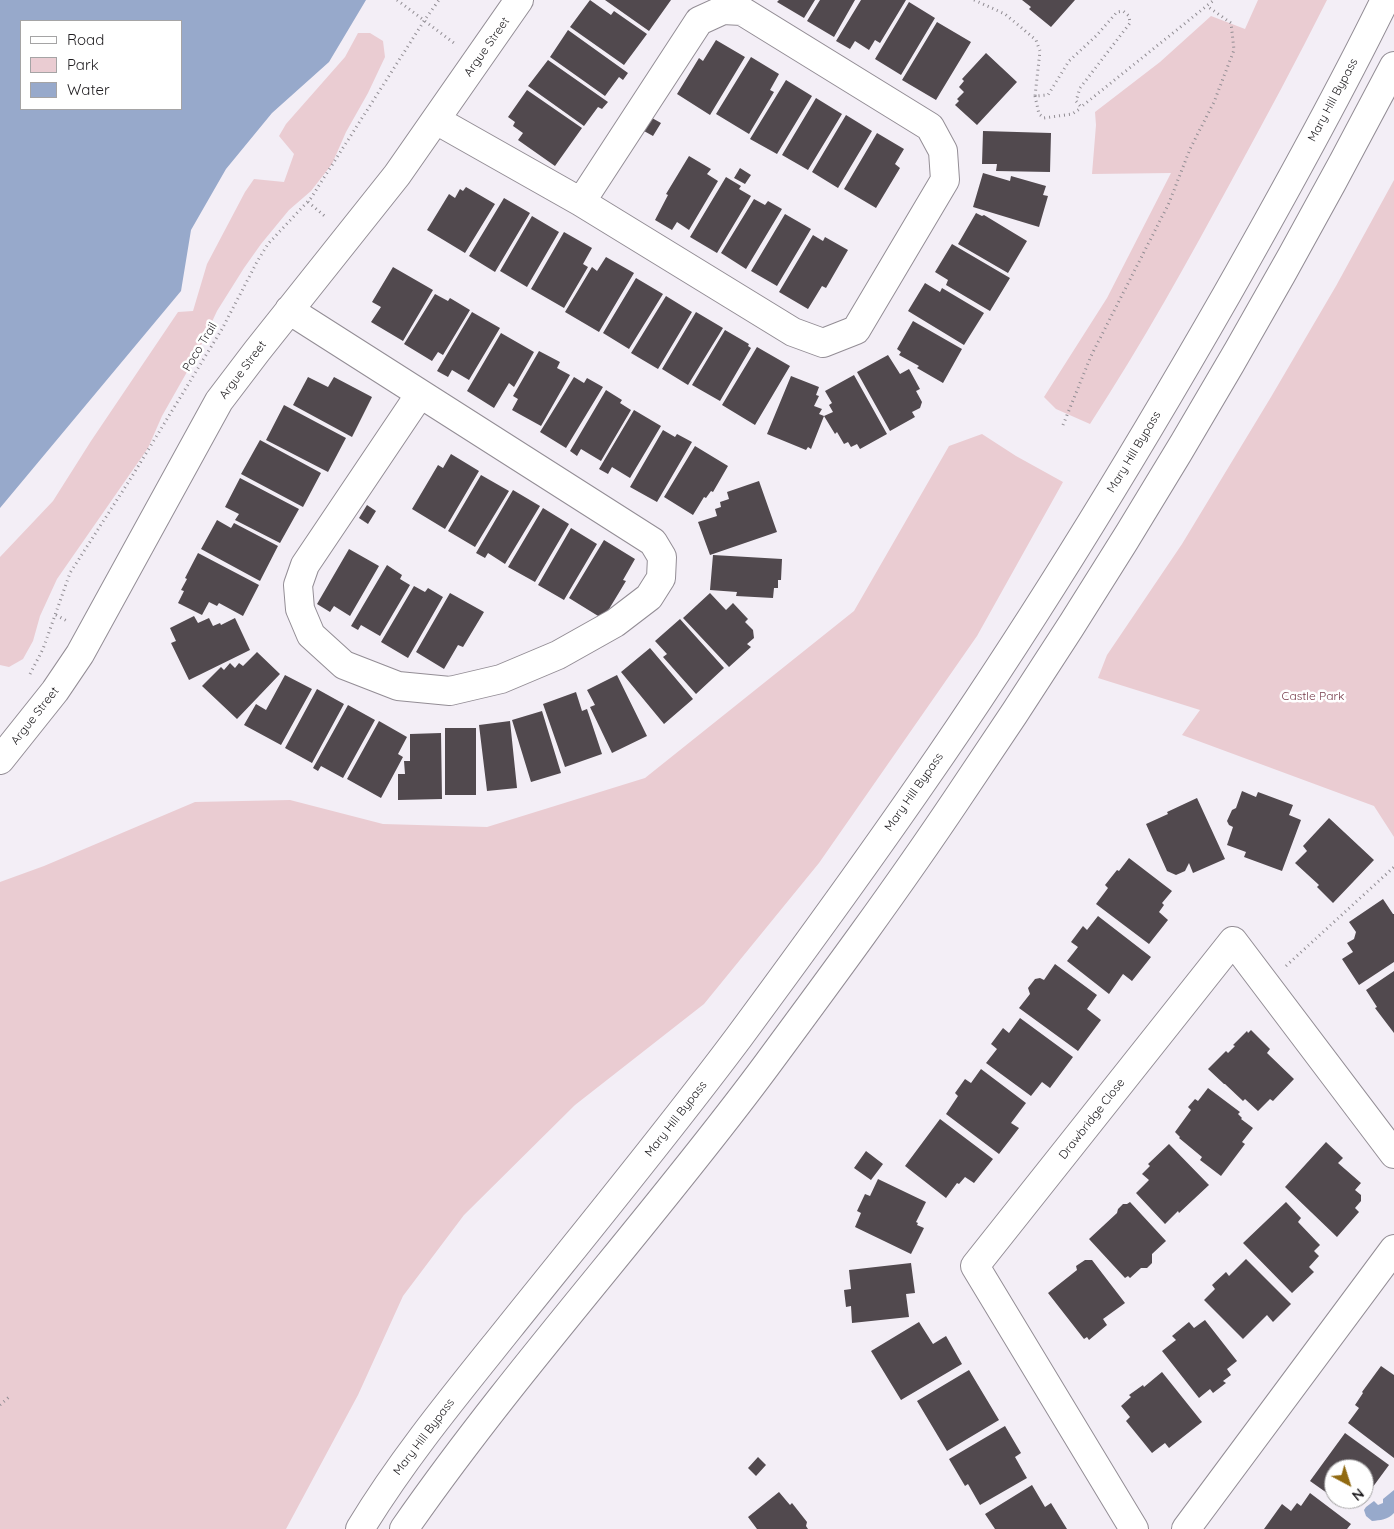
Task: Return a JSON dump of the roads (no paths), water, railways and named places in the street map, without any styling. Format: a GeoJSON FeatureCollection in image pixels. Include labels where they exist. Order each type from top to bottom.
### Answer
{"type":"FeatureCollection","features":[{"type":"Feature","properties":{"kind":"main road","name":"Argue Street"},"geometry":{"type":"LineString","coordinates":[[0,760],[55,691],[80,654],[209,418],[225,394],[289,310],[397,175],[519,0]]}},
{"type":"Feature","properties":{"kind":"main road","name":"Mary Hill Bypass"},"geometry":{"type":"LineString","coordinates":[[360,1529],[400,1469],[460,1390],[669,1128],[735,1042],[833,910],[926,777],[1101,507],[1184,368],[1268,222],[1385,0]]}},
{"type":"Feature","properties":{"kind":"main road"},"geometry":{"type":"LineString","coordinates":[[436,120],[581,202],[793,332],[823,343],[856,330],[945,180],[943,151],[930,127],[742,11],[722,10],[699,21],[581,202]]}},
{"type":"Feature","properties":{"kind":"main road"},"geometry":{"type":"LineString","coordinates":[[404,1529],[434,1486],[762,1072],[957,800],[1050,660],[1167,472],[1250,330],[1394,66]]}},
{"type":"Feature","properties":{"kind":"main road"},"geometry":{"type":"LineString","coordinates":[[289,310],[654,542],[662,557],[661,578],[649,597],[615,623],[558,655],[501,680],[450,691],[398,686],[344,665],[311,635],[300,609],[298,585],[305,565],[420,394]]}},
{"type":"Feature","properties":{"kind":"main road","name":"Drawbridge Close"},"geometry":{"type":"LineString","coordinates":[[1134,1529],[975,1266],[1233,941],[1394,1154]]}},
{"type":"Feature","properties":{"kind":"main road"},"geometry":{"type":"LineString","coordinates":[[1186,1529],[1394,1249]]}},
{"type":"Feature","properties":{"kind":"water"},"geometry":{"type":"Polygon","coordinates":[[[0,0],[366,0],[329,62],[272,113],[226,169],[191,230],[181,291],[0,508],[0,0]]]}},
{"type":"Feature","properties":{"kind":"water"},"geometry":{"type":"Polygon","coordinates":[[[1394,1490],[1394,1513],[1384,1519],[1372,1521],[1366,1516],[1364,1510],[1374,1509],[1374,1501],[1378,1505],[1383,1503],[1383,1499],[1394,1490]]]}},
{"type":"Feature","properties":{"kind":"park label","name":"Castle Park"},"geometry":{"type":"Point","coordinates":[1313,696]}}]}
